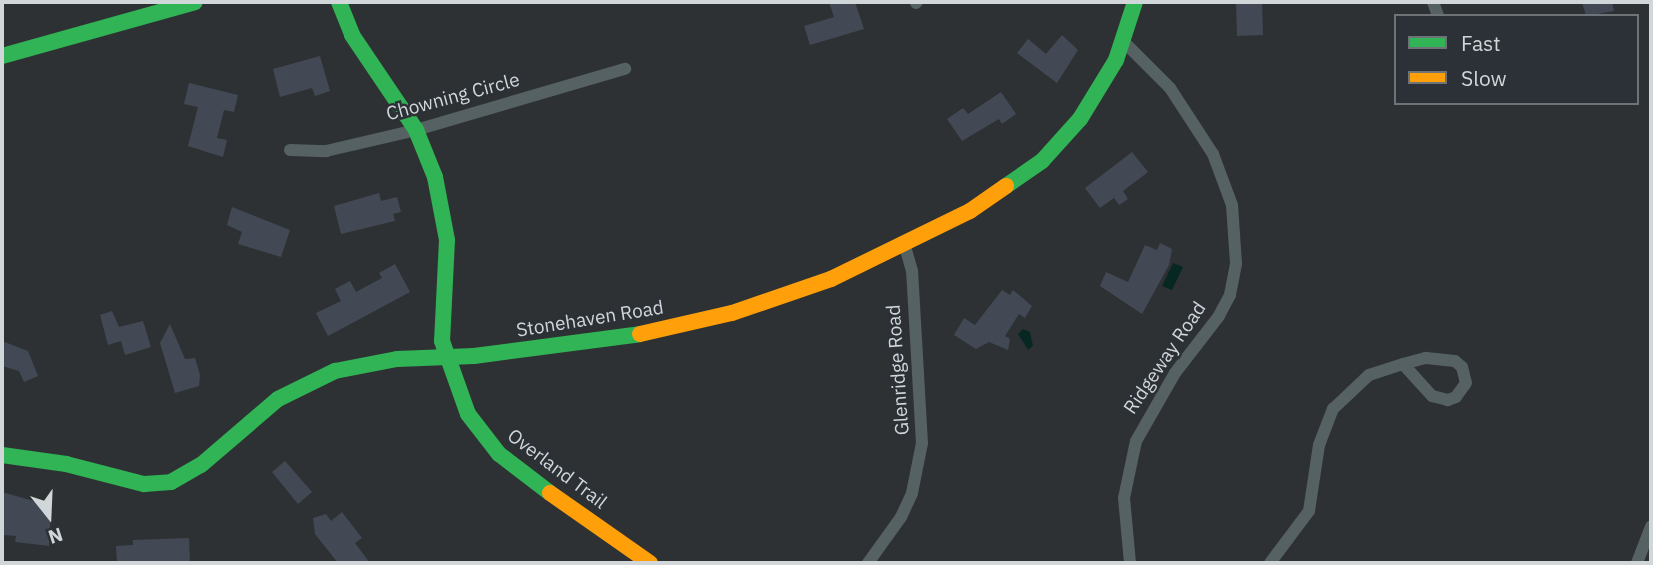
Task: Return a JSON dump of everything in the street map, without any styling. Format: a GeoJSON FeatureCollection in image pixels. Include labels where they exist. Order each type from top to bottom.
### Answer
{"type":"FeatureCollection","features":[{"type":"Feature","properties":{"kind":"street"},"geometry":{"type":"LineString","coordinates":[[2,55],[195,2]]}},
{"type":"Feature","properties":{"kind":"street","name":"Overland Trail"},"geometry":{"type":"LineString","coordinates":[[339,2],[352,35],[416,130],[443,210],[447,272],[442,341],[468,414],[499,454],[650,563]]}},
{"type":"Feature","properties":{"kind":"street"},"geometry":{"type":"LineString","coordinates":[[1125,43],[1135,2]]}},
{"type":"Feature","properties":{"kind":"street","name":"Stonehaven Road"},"geometry":{"type":"LineString","coordinates":[[2,455],[66,464],[144,484],[171,482],[187,476],[255,415],[305,383],[358,366],[559,346],[672,328],[779,299],[905,246],[980,205],[1042,161],[1080,119],[1125,43]]}},
{"type":"Feature","properties":{"kind":"street","name":"Ridgeway Road"},"geometry":{"type":"LineString","coordinates":[[1125,43],[1170,88],[1213,153],[1232,205],[1236,264],[1230,295],[1219,316],[1175,373],[1136,441],[1124,498],[1130,563]]}},
{"type":"Feature","properties":{"kind":"street","name":"Chowning Circle"},"geometry":{"type":"LineString","coordinates":[[290,150],[326,151],[416,130],[625,69]]}},
{"type":"Feature","properties":{"kind":"street","name":"Glenridge Road"},"geometry":{"type":"LineString","coordinates":[[868,563],[901,517],[912,493],[922,443],[912,271],[905,246]]}},
{"type":"Feature","properties":{"kind":"street"},"geometry":{"type":"LineString","coordinates":[[1270,563],[1310,511],[1319,445],[1333,409],[1369,375],[1404,364],[1426,358],[1455,361],[1462,367],[1466,383],[1456,397],[1441,400],[1404,364]]}},
{"type":"Feature","properties":{"kind":"street"},"geometry":{"type":"LineString","coordinates":[[1637,563],[1651,527]]}},
{"type":"Feature","properties":{"kind":"shaded area"},"geometry":{"type":"Polygon","coordinates":[[[1173,263],[1183,267],[1172,290],[1162,286],[1173,263]]]}},
{"type":"Feature","properties":{"kind":"shaded area"},"geometry":{"type":"Polygon","coordinates":[[[1023,329],[1030,332],[1033,346],[1028,350],[1018,334],[1023,329]]]}},
{"type":"Feature","properties":{"kind":"building"},"geometry":{"type":"Polygon","coordinates":[[[829,2],[855,2],[864,29],[810,45],[804,26],[834,17],[829,2]]]}},
{"type":"Feature","properties":{"kind":"building"},"geometry":{"type":"Polygon","coordinates":[[[1236,2],[1262,2],[1263,35],[1237,36],[1236,2]]]}},
{"type":"Feature","properties":{"kind":"building"},"geometry":{"type":"Polygon","coordinates":[[[1582,2],[1612,2],[1614,11],[1585,14],[1582,2]]]}},
{"type":"Feature","properties":{"kind":"building"},"geometry":{"type":"Polygon","coordinates":[[[1062,35],[1078,50],[1057,83],[1017,53],[1028,39],[1046,54],[1062,35]]]}},
{"type":"Feature","properties":{"kind":"building"},"geometry":{"type":"Polygon","coordinates":[[[320,56],[330,91],[315,96],[312,88],[280,97],[273,69],[320,56]]]}},
{"type":"Feature","properties":{"kind":"building"},"geometry":{"type":"Polygon","coordinates":[[[189,83],[238,95],[234,112],[224,110],[217,138],[227,140],[223,157],[188,146],[198,107],[184,104],[189,83]]]}},
{"type":"Feature","properties":{"kind":"building"},"geometry":{"type":"Polygon","coordinates":[[[1001,92],[1016,114],[1002,124],[999,119],[962,141],[947,119],[963,108],[968,114],[1001,92]]]}},
{"type":"Feature","properties":{"kind":"building"},"geometry":{"type":"Polygon","coordinates":[[[1132,152],[1148,172],[1123,191],[1128,199],[1119,205],[1114,198],[1100,208],[1085,188],[1132,152]]]}},
{"type":"Feature","properties":{"kind":"building"},"geometry":{"type":"Polygon","coordinates":[[[379,193],[381,201],[397,197],[401,212],[393,214],[395,221],[341,234],[334,206],[379,193]]]}},
{"type":"Feature","properties":{"kind":"building"},"geometry":{"type":"Polygon","coordinates":[[[232,207],[290,230],[281,257],[238,244],[242,232],[227,225],[232,207]]]}},
{"type":"Feature","properties":{"kind":"building"},"geometry":{"type":"Polygon","coordinates":[[[1160,243],[1172,249],[1169,265],[1142,314],[1100,286],[1106,272],[1128,282],[1145,245],[1157,250],[1160,243]]]}},
{"type":"Feature","properties":{"kind":"building"},"geometry":{"type":"Polygon","coordinates":[[[395,264],[410,292],[328,336],[316,313],[341,301],[335,289],[350,281],[356,292],[382,278],[379,273],[395,264]]]}},
{"type":"Feature","properties":{"kind":"building"},"geometry":{"type":"Polygon","coordinates":[[[1002,290],[1010,295],[1013,290],[1032,306],[1025,318],[1019,314],[1005,336],[1010,339],[1008,350],[989,342],[976,349],[954,335],[964,318],[975,325],[1002,290]]]}},
{"type":"Feature","properties":{"kind":"building"},"geometry":{"type":"Polygon","coordinates":[[[112,311],[119,327],[143,321],[151,347],[125,355],[121,341],[108,345],[100,315],[112,311]]]}},
{"type":"Feature","properties":{"kind":"building"},"geometry":{"type":"Polygon","coordinates":[[[170,324],[185,359],[195,358],[200,375],[199,386],[175,393],[160,343],[170,324]]]}},
{"type":"Feature","properties":{"kind":"building"},"geometry":{"type":"Polygon","coordinates":[[[2,341],[28,351],[38,376],[24,382],[19,371],[2,366],[2,341]]]}},
{"type":"Feature","properties":{"kind":"building"},"geometry":{"type":"Polygon","coordinates":[[[285,461],[312,492],[298,504],[272,472],[285,461]]]}},
{"type":"Feature","properties":{"kind":"building"},"geometry":{"type":"Polygon","coordinates":[[[2,492],[51,506],[49,546],[15,542],[16,536],[2,535],[2,492]]]}},
{"type":"Feature","properties":{"kind":"building"},"geometry":{"type":"Polygon","coordinates":[[[342,512],[362,538],[355,543],[370,563],[338,563],[315,534],[313,518],[326,514],[331,521],[342,512]]]}},
{"type":"Feature","properties":{"kind":"building"},"geometry":{"type":"Polygon","coordinates":[[[189,538],[190,563],[117,563],[116,546],[133,545],[133,540],[189,538]]]}},
{"type":"Feature","properties":{"kind":"traffic: fast"},"geometry":{"type":"LineString","coordinates":[[2,56],[195,2]]}},
{"type":"Feature","properties":{"kind":"traffic: fast"},"geometry":{"type":"LineString","coordinates":[[339,2],[352,35],[416,130],[435,177],[447,240],[442,341],[468,414],[499,454],[550,493]]}},
{"type":"Feature","properties":{"kind":"traffic: fast"},"geometry":{"type":"LineString","coordinates":[[1006,186],[1042,161],[1080,119],[1116,60],[1135,2]]}},
{"type":"Feature","properties":{"kind":"traffic: fast"},"geometry":{"type":"LineString","coordinates":[[2,455],[66,464],[144,484],[171,482],[201,465],[278,399],[335,371],[397,359],[474,356],[640,334]]}},
{"type":"Feature","properties":{"kind":"traffic: slow"},"geometry":{"type":"LineString","coordinates":[[640,334],[732,313],[831,279],[970,211],[1006,186]]}},
{"type":"Feature","properties":{"kind":"traffic: slow"},"geometry":{"type":"LineString","coordinates":[[550,493],[650,563]]}}]}
